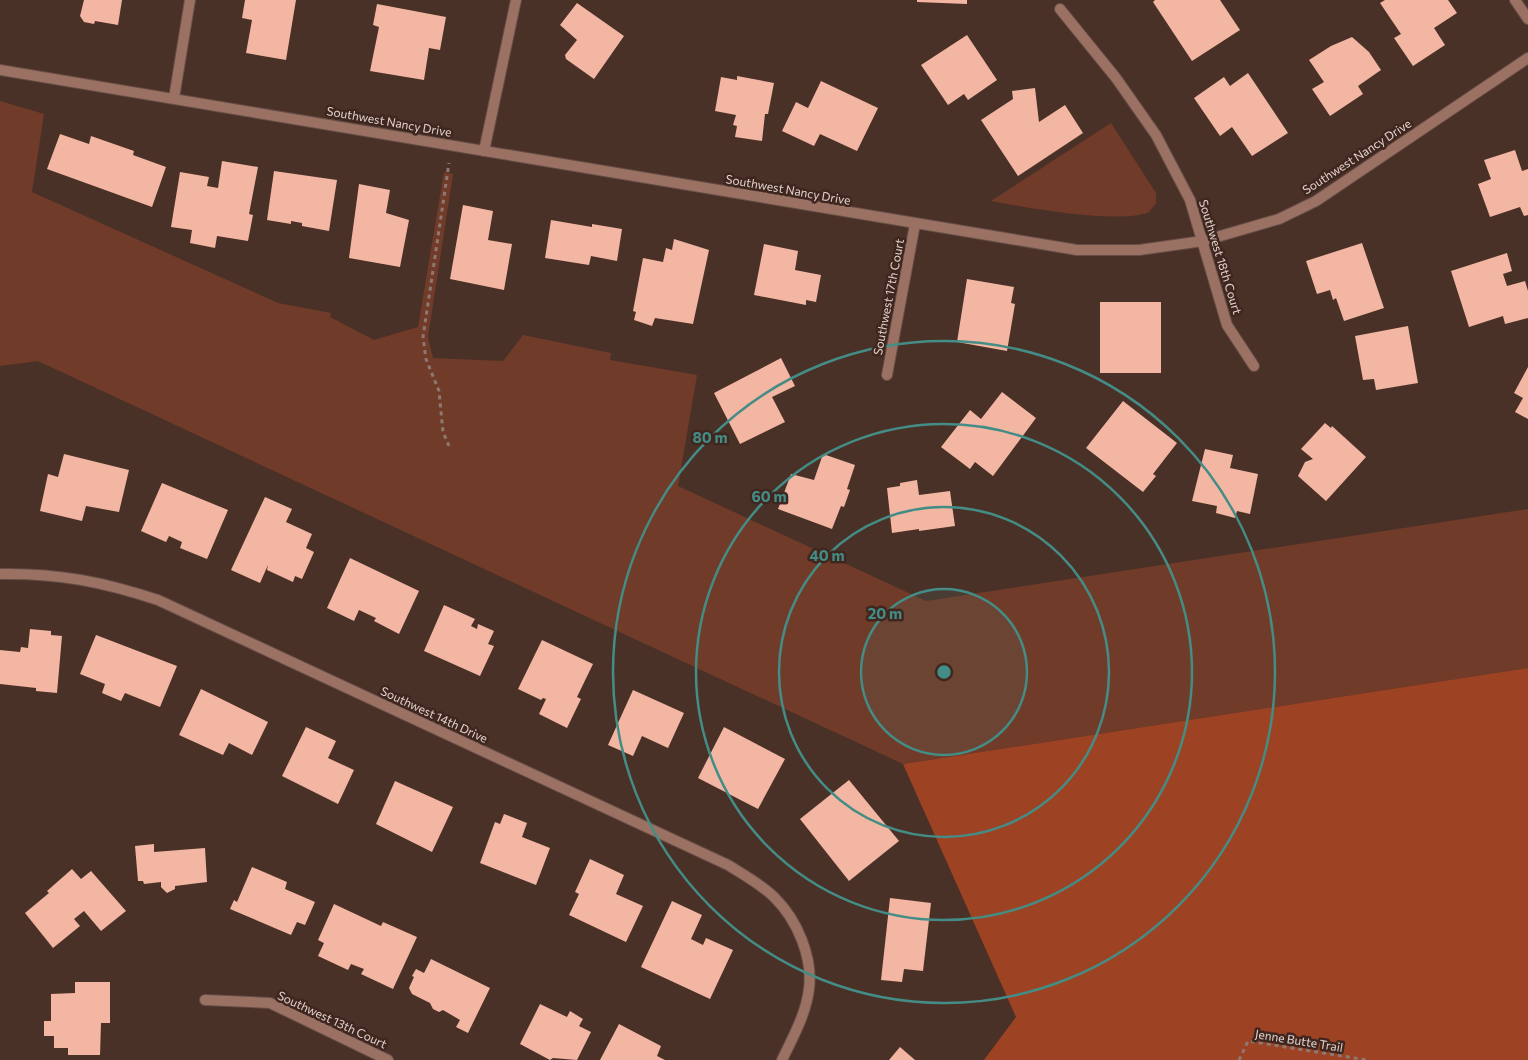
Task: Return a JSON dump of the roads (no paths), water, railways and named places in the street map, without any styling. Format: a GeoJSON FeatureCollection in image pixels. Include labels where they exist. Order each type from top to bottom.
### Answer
{"type":"FeatureCollection","features":[{"type":"Feature","properties":{"kind":"street"},"geometry":{"type":"LineString","coordinates":[[174,98],[190,0]]}},
{"type":"Feature","properties":{"kind":"street"},"geometry":{"type":"LineString","coordinates":[[484,151],[516,0]]}},
{"type":"Feature","properties":{"kind":"street"},"geometry":{"type":"LineString","coordinates":[[1515,0],[1528,19]]}},
{"type":"Feature","properties":{"kind":"street","name":"Southwest 18th Court"},"geometry":{"type":"LineString","coordinates":[[1060,9],[1116,78],[1156,135],[1190,200],[1228,325],[1254,366]]}},
{"type":"Feature","properties":{"kind":"street","name":"Southwest Nancy Drive"},"geometry":{"type":"LineString","coordinates":[[0,70],[1077,250],[1139,250],[1202,241],[1279,219],[1316,201],[1528,58]]}},
{"type":"Feature","properties":{"kind":"street","name":"Southwest 17th Court"},"geometry":{"type":"LineString","coordinates":[[887,374],[915,224]]}},
{"type":"Feature","properties":{"kind":"street","name":"Southwest 14th Drive"},"geometry":{"type":"LineString","coordinates":[[0,574],[69,576],[112,585],[158,600],[728,865],[751,878],[775,898],[795,926],[810,962],[809,988],[803,1014],[782,1060]]}},
{"type":"Feature","properties":{"kind":"street","name":"Southwest 13th Court"},"geometry":{"type":"LineString","coordinates":[[205,1000],[270,1003],[388,1060]]}}]}
